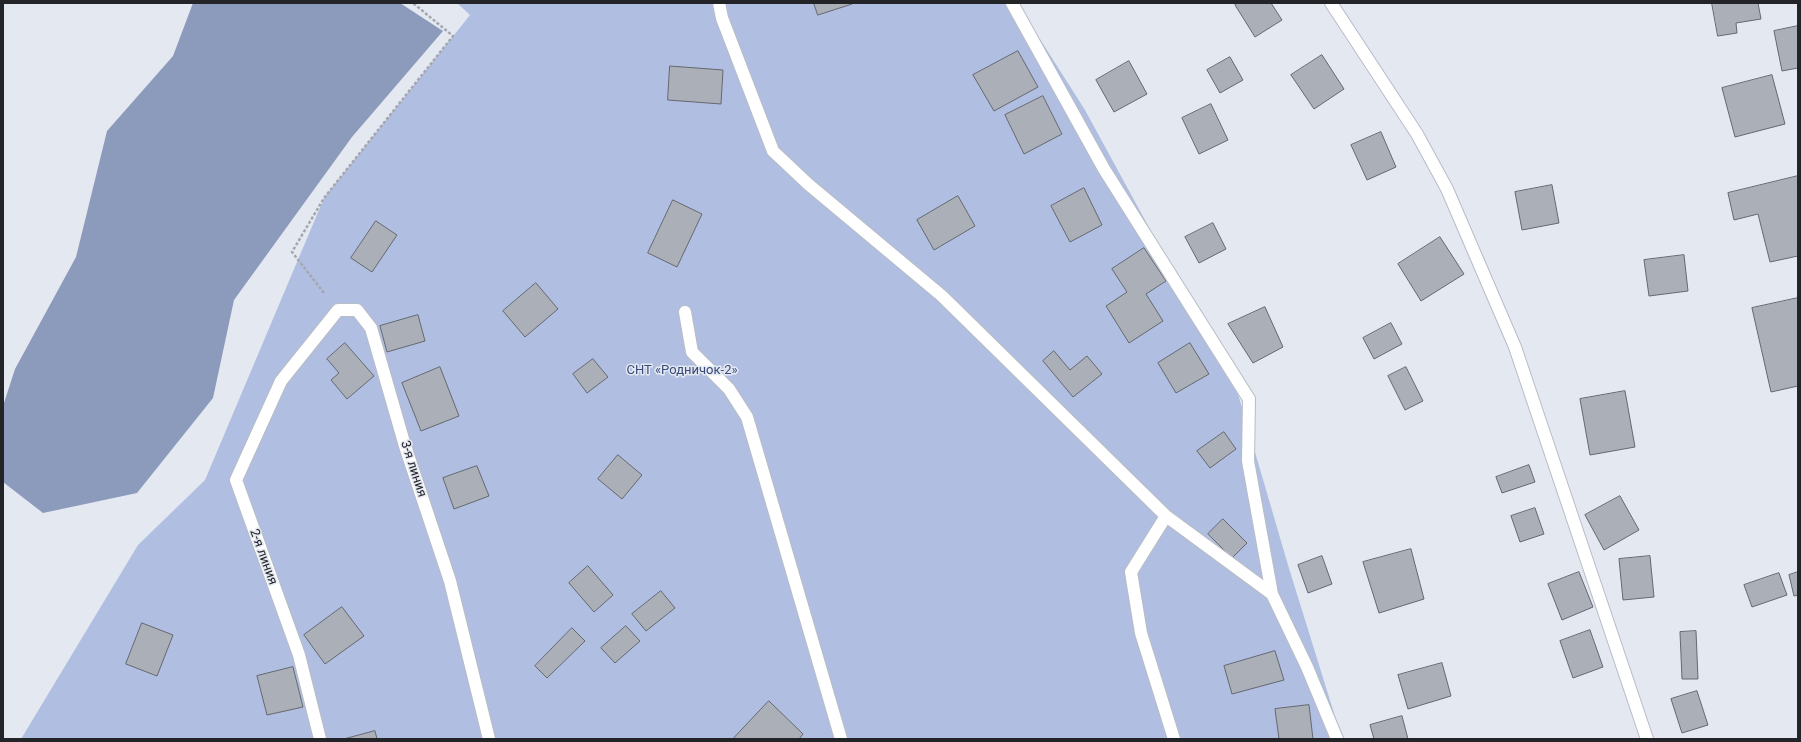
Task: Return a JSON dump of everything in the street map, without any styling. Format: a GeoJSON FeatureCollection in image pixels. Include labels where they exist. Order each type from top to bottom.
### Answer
{"type":"FeatureCollection","features":[{"type":"Feature","properties":{"kind":"lane"},"geometry":{"type":"LineString","coordinates":[[718,3],[722,18],[774,151],[808,184],[942,296],[1166,516],[1272,594]]}},
{"type":"Feature","properties":{"kind":"lane"},"geometry":{"type":"LineString","coordinates":[[1012,3],[1104,169],[1249,399],[1248,460],[1272,594],[1307,667],[1337,739]]}},
{"type":"Feature","properties":{"kind":"lane"},"geometry":{"type":"LineString","coordinates":[[1331,3],[1417,134],[1447,189],[1460,217],[1515,347],[1647,739]]}},
{"type":"Feature","properties":{"kind":"lane","name":"2-я линия"},"geometry":{"type":"LineString","coordinates":[[320,739],[299,656],[236,480],[281,381],[338,310]]}},
{"type":"Feature","properties":{"kind":"lane","name":"3-я линия"},"geometry":{"type":"LineString","coordinates":[[338,310],[357,310],[371,328],[405,446],[450,581],[489,739]]}},
{"type":"Feature","properties":{"kind":"lane"},"geometry":{"type":"LineString","coordinates":[[685,312],[692,352],[729,389],[746,417],[841,739]]}},
{"type":"Feature","properties":{"kind":"lane"},"geometry":{"type":"LineString","coordinates":[[1166,516],[1131,572],[1141,633],[1174,739]]}},
{"type":"Feature","properties":{"kind":"path"},"geometry":{"type":"LineString","coordinates":[[338,310],[292,252],[324,198],[453,36],[413,3]]}},
{"type":"Feature","properties":{"kind":"green space","name":"СНТ «Родничок-2»"},"geometry":{"type":"Polygon","coordinates":[[[457,3],[1017,3],[1085,110],[1236,387],[1288,565],[1342,739],[21,739],[138,545],[205,480],[324,198],[470,15],[457,3]]]}},
{"type":"Feature","properties":{"kind":"shaded area"},"geometry":{"type":"Polygon","coordinates":[[[193,3],[400,3],[443,31],[352,137],[234,300],[213,398],[137,493],[43,513],[3,482],[3,406],[15,369],[76,257],[107,131],[173,56],[193,3]]]}},
{"type":"Feature","properties":{"kind":"building"},"geometry":{"type":"Polygon","coordinates":[[[814,3],[852,3],[852,4],[818,15],[814,3]]]}},
{"type":"Feature","properties":{"kind":"building"},"geometry":{"type":"Polygon","coordinates":[[[1238,3],[1271,3],[1282,20],[1255,37],[1235,5],[1238,3]]]}},
{"type":"Feature","properties":{"kind":"building"},"geometry":{"type":"Polygon","coordinates":[[[1712,3],[1758,3],[1761,19],[1736,23],[1737,33],[1718,36],[1712,3]]]}},
{"type":"Feature","properties":{"kind":"building"},"geometry":{"type":"Polygon","coordinates":[[[1798,26],[1798,68],[1782,71],[1774,31],[1798,26]]]}},
{"type":"Feature","properties":{"kind":"building"},"geometry":{"type":"Polygon","coordinates":[[[1018,51],[1038,87],[994,111],[973,75],[1018,51]]]}},
{"type":"Feature","properties":{"kind":"building"},"geometry":{"type":"Polygon","coordinates":[[[1322,55],[1344,89],[1314,109],[1291,75],[1322,55]]]}},
{"type":"Feature","properties":{"kind":"building"},"geometry":{"type":"Polygon","coordinates":[[[1230,57],[1243,80],[1220,93],[1207,70],[1230,57]]]}},
{"type":"Feature","properties":{"kind":"building"},"geometry":{"type":"Polygon","coordinates":[[[1129,61],[1147,94],[1114,112],[1096,80],[1129,61]]]}},
{"type":"Feature","properties":{"kind":"building"},"geometry":{"type":"Polygon","coordinates":[[[670,66],[723,70],[721,104],[668,100],[670,66]]]}},
{"type":"Feature","properties":{"kind":"building"},"geometry":{"type":"Polygon","coordinates":[[[1772,75],[1785,124],[1735,137],[1722,88],[1772,75]]]}},
{"type":"Feature","properties":{"kind":"building"},"geometry":{"type":"Polygon","coordinates":[[[1043,96],[1062,134],[1024,154],[1005,115],[1043,96]]]}},
{"type":"Feature","properties":{"kind":"building"},"geometry":{"type":"Polygon","coordinates":[[[1211,104],[1228,140],[1199,154],[1182,118],[1211,104]]]}},
{"type":"Feature","properties":{"kind":"building"},"geometry":{"type":"Polygon","coordinates":[[[1381,132],[1396,167],[1367,180],[1351,145],[1381,132]]]}},
{"type":"Feature","properties":{"kind":"building"},"geometry":{"type":"Polygon","coordinates":[[[1798,176],[1798,256],[1770,262],[1758,214],[1734,220],[1728,193],[1798,176]]]}},
{"type":"Feature","properties":{"kind":"building"},"geometry":{"type":"Polygon","coordinates":[[[1552,185],[1559,223],[1522,230],[1515,192],[1552,185]]]}},
{"type":"Feature","properties":{"kind":"building"},"geometry":{"type":"Polygon","coordinates":[[[1084,188],[1102,225],[1070,242],[1051,206],[1084,188]]]}},
{"type":"Feature","properties":{"kind":"building"},"geometry":{"type":"Polygon","coordinates":[[[958,196],[975,226],[934,250],[917,220],[958,196]]]}},
{"type":"Feature","properties":{"kind":"building"},"geometry":{"type":"Polygon","coordinates":[[[673,200],[702,214],[677,267],[648,253],[673,200]]]}},
{"type":"Feature","properties":{"kind":"building"},"geometry":{"type":"Polygon","coordinates":[[[376,221],[397,235],[372,272],[351,258],[376,221]]]}},
{"type":"Feature","properties":{"kind":"building"},"geometry":{"type":"Polygon","coordinates":[[[1213,223],[1226,249],[1199,263],[1185,237],[1213,223]]]}},
{"type":"Feature","properties":{"kind":"building"},"geometry":{"type":"Polygon","coordinates":[[[1440,237],[1464,274],[1421,301],[1398,264],[1440,237]]]}},
{"type":"Feature","properties":{"kind":"building"},"geometry":{"type":"Polygon","coordinates":[[[1144,248],[1166,281],[1146,294],[1163,321],[1129,343],[1106,306],[1127,292],[1112,269],[1144,248]]]}},
{"type":"Feature","properties":{"kind":"building"},"geometry":{"type":"Polygon","coordinates":[[[1684,255],[1688,291],[1649,296],[1644,260],[1684,255]]]}},
{"type":"Feature","properties":{"kind":"building"},"geometry":{"type":"Polygon","coordinates":[[[536,283],[558,309],[525,337],[503,311],[536,283]]]}},
{"type":"Feature","properties":{"kind":"building"},"geometry":{"type":"Polygon","coordinates":[[[1798,298],[1798,386],[1771,392],[1752,308],[1798,298]]]}},
{"type":"Feature","properties":{"kind":"building"},"geometry":{"type":"Polygon","coordinates":[[[1265,307],[1283,347],[1253,363],[1228,324],[1265,307]]]}},
{"type":"Feature","properties":{"kind":"building"},"geometry":{"type":"Polygon","coordinates":[[[418,315],[425,341],[387,352],[380,326],[418,315]]]}},
{"type":"Feature","properties":{"kind":"building"},"geometry":{"type":"Polygon","coordinates":[[[1391,323],[1402,344],[1374,359],[1363,338],[1391,323]]]}},
{"type":"Feature","properties":{"kind":"building"},"geometry":{"type":"Polygon","coordinates":[[[345,343],[374,376],[347,399],[331,380],[339,373],[327,359],[345,343]]]}},
{"type":"Feature","properties":{"kind":"building"},"geometry":{"type":"Polygon","coordinates":[[[1190,343],[1209,374],[1176,393],[1158,363],[1190,343]]]}},
{"type":"Feature","properties":{"kind":"building"},"geometry":{"type":"Polygon","coordinates":[[[1054,351],[1070,370],[1087,356],[1102,374],[1073,397],[1043,361],[1054,351]]]}},
{"type":"Feature","properties":{"kind":"building"},"geometry":{"type":"Polygon","coordinates":[[[593,359],[608,377],[587,393],[573,374],[593,359]]]}},
{"type":"Feature","properties":{"kind":"building"},"geometry":{"type":"Polygon","coordinates":[[[440,367],[459,416],[421,431],[402,383],[440,367]]]}},
{"type":"Feature","properties":{"kind":"building"},"geometry":{"type":"Polygon","coordinates":[[[1406,367],[1423,401],[1405,410],[1388,376],[1406,367]]]}},
{"type":"Feature","properties":{"kind":"building"},"geometry":{"type":"Polygon","coordinates":[[[1625,391],[1635,447],[1590,455],[1580,399],[1625,391]]]}},
{"type":"Feature","properties":{"kind":"building"},"geometry":{"type":"Polygon","coordinates":[[[1224,432],[1236,449],[1210,468],[1197,451],[1224,432]]]}},
{"type":"Feature","properties":{"kind":"building"},"geometry":{"type":"Polygon","coordinates":[[[618,455],[642,475],[622,499],[598,479],[618,455]]]}},
{"type":"Feature","properties":{"kind":"building"},"geometry":{"type":"Polygon","coordinates":[[[1529,465],[1535,482],[1502,493],[1496,477],[1529,465]]]}},
{"type":"Feature","properties":{"kind":"building"},"geometry":{"type":"Polygon","coordinates":[[[477,466],[489,496],[454,509],[443,478],[477,466]]]}},
{"type":"Feature","properties":{"kind":"building"},"geometry":{"type":"Polygon","coordinates":[[[1620,496],[1639,530],[1604,550],[1585,515],[1620,496]]]}},
{"type":"Feature","properties":{"kind":"building"},"geometry":{"type":"Polygon","coordinates":[[[1535,508],[1544,534],[1520,542],[1511,516],[1535,508]]]}},
{"type":"Feature","properties":{"kind":"building"},"geometry":{"type":"Polygon","coordinates":[[[1223,519],[1247,543],[1232,558],[1208,534],[1223,519]]]}},
{"type":"Feature","properties":{"kind":"building"},"geometry":{"type":"Polygon","coordinates":[[[1411,549],[1424,599],[1379,613],[1363,562],[1411,549]]]}},
{"type":"Feature","properties":{"kind":"building"},"geometry":{"type":"Polygon","coordinates":[[[1322,556],[1332,584],[1308,593],[1298,565],[1322,556]]]}},
{"type":"Feature","properties":{"kind":"building"},"geometry":{"type":"Polygon","coordinates":[[[1650,556],[1654,597],[1623,600],[1619,559],[1650,556]]]}},
{"type":"Feature","properties":{"kind":"building"},"geometry":{"type":"Polygon","coordinates":[[[588,566],[613,595],[594,612],[569,583],[588,566]]]}},
{"type":"Feature","properties":{"kind":"building"},"geometry":{"type":"Polygon","coordinates":[[[1579,572],[1593,607],[1562,620],[1548,584],[1579,572]]]}},
{"type":"Feature","properties":{"kind":"building"},"geometry":{"type":"Polygon","coordinates":[[[1798,572],[1798,595],[1794,596],[1789,575],[1798,572]]]}},
{"type":"Feature","properties":{"kind":"building"},"geometry":{"type":"Polygon","coordinates":[[[1779,573],[1787,595],[1752,607],[1744,585],[1779,573]]]}},
{"type":"Feature","properties":{"kind":"building"},"geometry":{"type":"Polygon","coordinates":[[[661,591],[675,608],[646,631],[632,614],[661,591]]]}},
{"type":"Feature","properties":{"kind":"building"},"geometry":{"type":"Polygon","coordinates":[[[342,607],[364,636],[325,664],[304,635],[342,607]]]}},
{"type":"Feature","properties":{"kind":"building"},"geometry":{"type":"Polygon","coordinates":[[[142,623],[173,635],[157,676],[126,664],[142,623]]]}},
{"type":"Feature","properties":{"kind":"building"},"geometry":{"type":"Polygon","coordinates":[[[626,626],[640,641],[615,663],[601,648],[626,626]]]}},
{"type":"Feature","properties":{"kind":"building"},"geometry":{"type":"Polygon","coordinates":[[[572,628],[585,641],[547,678],[535,666],[572,628]]]}},
{"type":"Feature","properties":{"kind":"building"},"geometry":{"type":"Polygon","coordinates":[[[1590,630],[1603,667],[1573,678],[1560,641],[1590,630]]]}},
{"type":"Feature","properties":{"kind":"building"},"geometry":{"type":"Polygon","coordinates":[[[1696,631],[1698,679],[1682,679],[1680,632],[1696,631]]]}},
{"type":"Feature","properties":{"kind":"building"},"geometry":{"type":"Polygon","coordinates":[[[1275,651],[1284,680],[1232,694],[1224,666],[1275,651]]]}},
{"type":"Feature","properties":{"kind":"building"},"geometry":{"type":"Polygon","coordinates":[[[1442,663],[1451,696],[1408,709],[1398,675],[1442,663]]]}},
{"type":"Feature","properties":{"kind":"building"},"geometry":{"type":"Polygon","coordinates":[[[293,667],[303,707],[267,715],[257,676],[293,667]]]}},
{"type":"Feature","properties":{"kind":"building"},"geometry":{"type":"Polygon","coordinates":[[[1697,691],[1708,725],[1682,733],[1671,699],[1697,691]]]}},
{"type":"Feature","properties":{"kind":"building"},"geometry":{"type":"Polygon","coordinates":[[[769,701],[803,734],[799,739],[733,739],[769,701]]]}},
{"type":"Feature","properties":{"kind":"building"},"geometry":{"type":"Polygon","coordinates":[[[1309,705],[1313,739],[1279,739],[1275,709],[1309,705]]]}},
{"type":"Feature","properties":{"kind":"building"},"geometry":{"type":"Polygon","coordinates":[[[1402,716],[1408,739],[1374,739],[1370,725],[1402,716]]]}},
{"type":"Feature","properties":{"kind":"building"},"geometry":{"type":"Polygon","coordinates":[[[375,731],[377,739],[344,739],[375,731]]]}}]}
